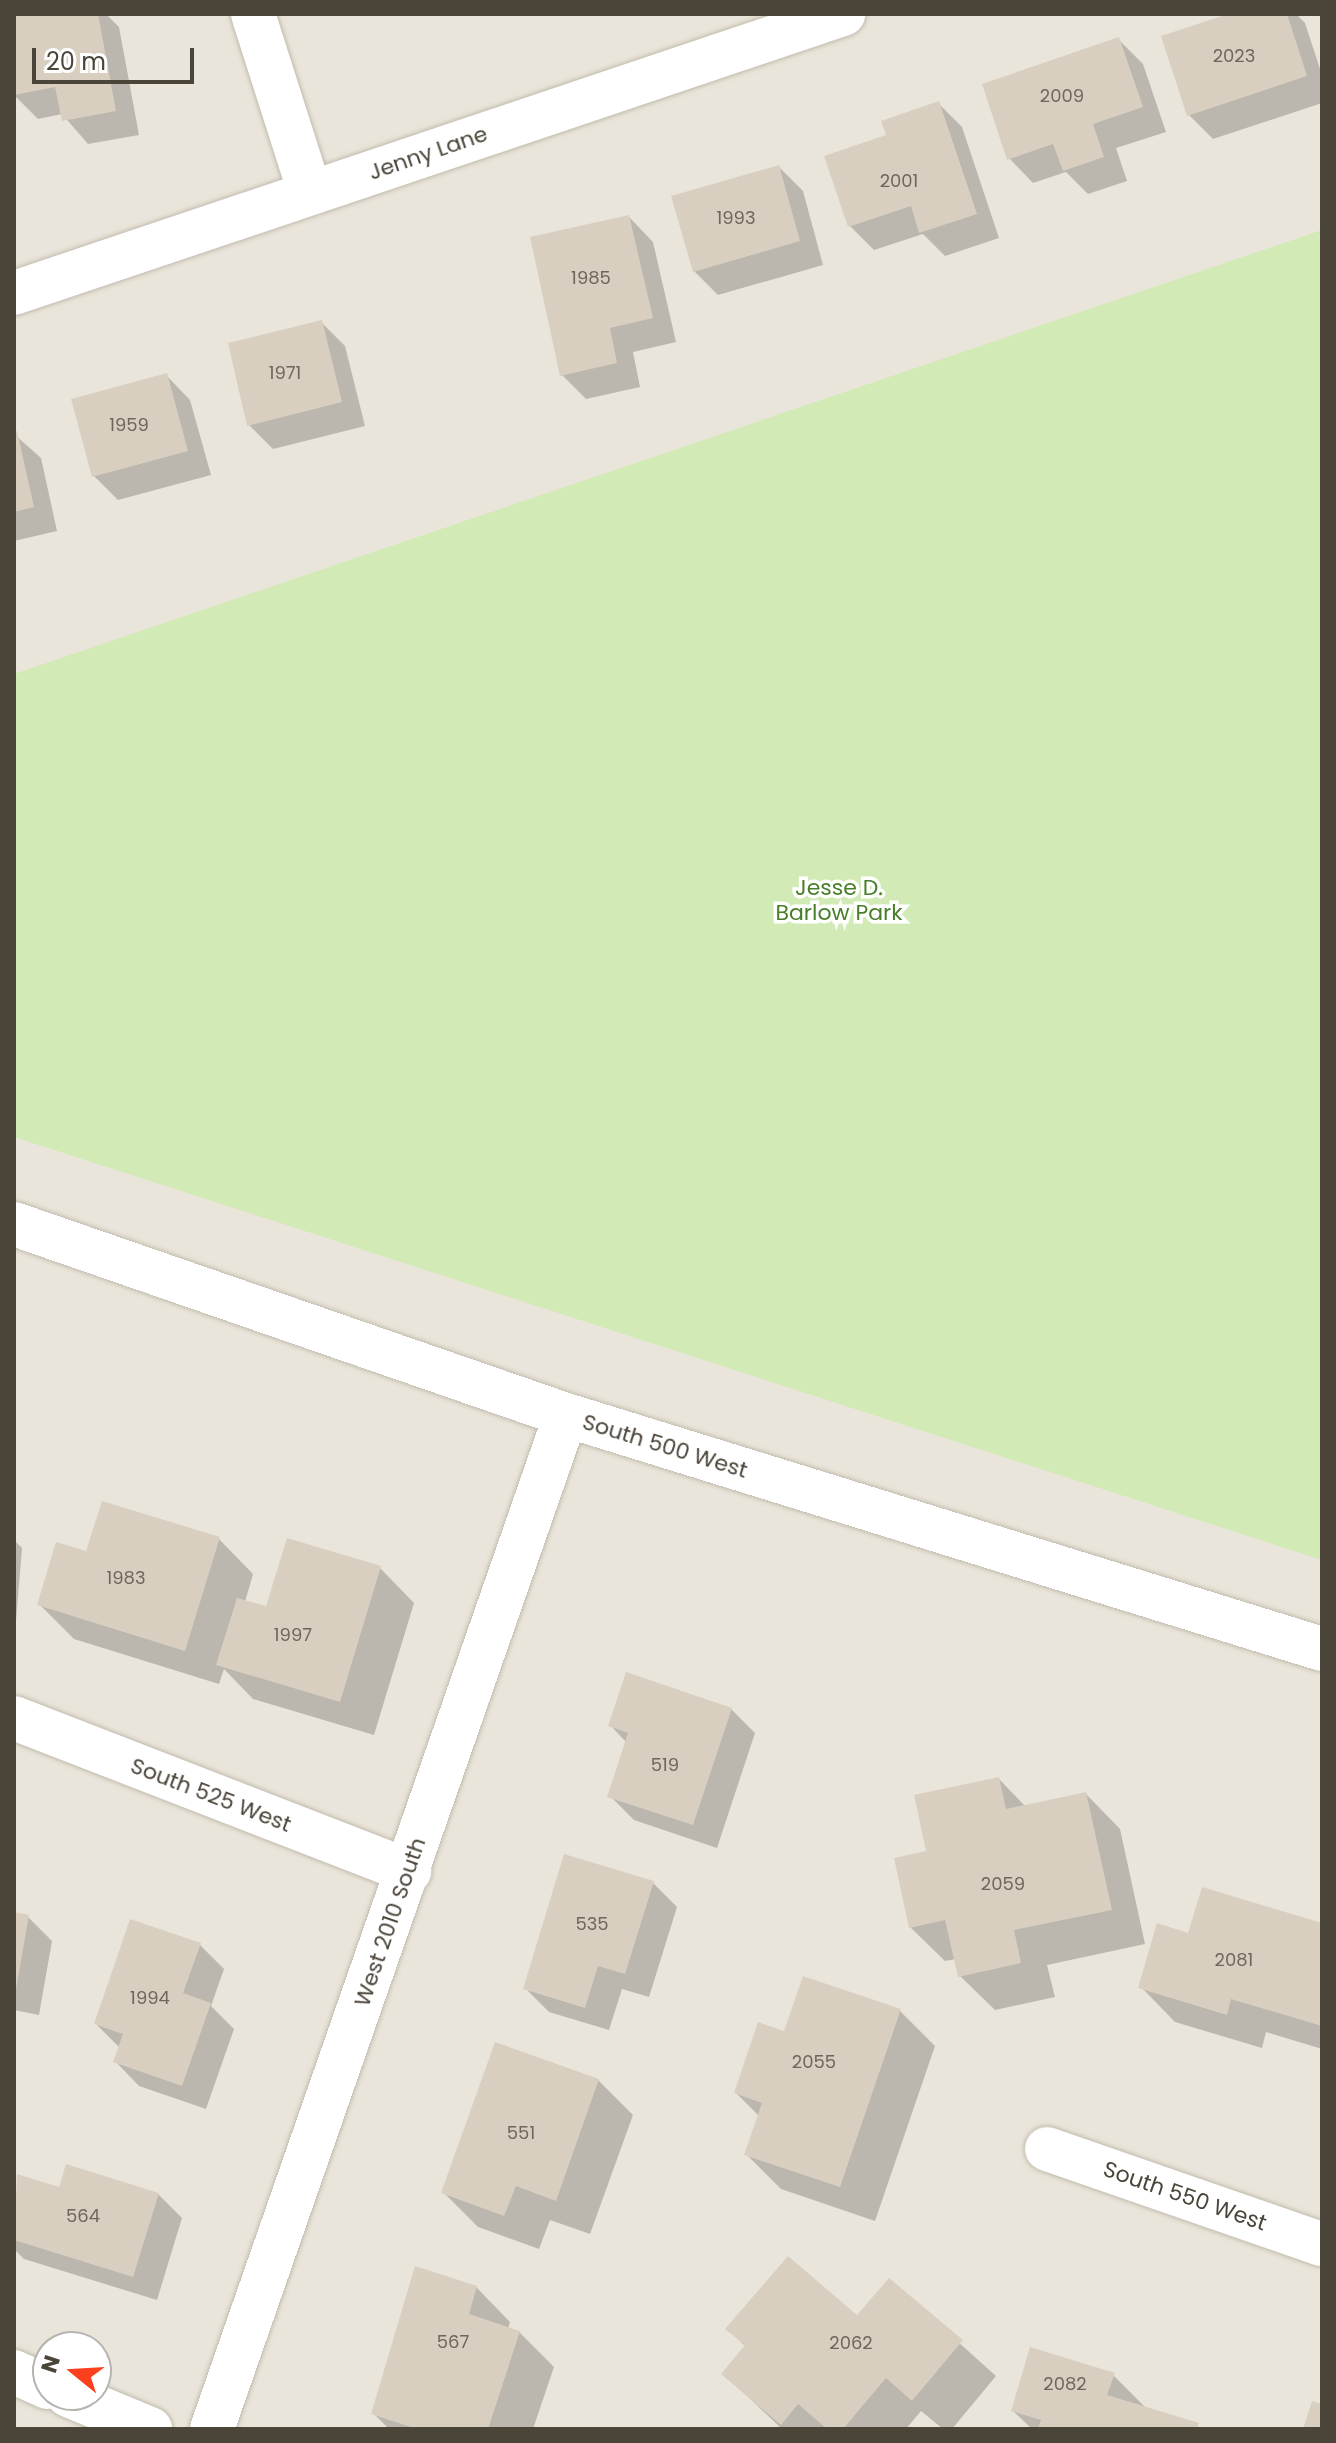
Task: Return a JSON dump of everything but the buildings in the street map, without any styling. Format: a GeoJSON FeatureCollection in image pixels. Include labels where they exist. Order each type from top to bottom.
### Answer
{"type":"FeatureCollection","features":[{"type":"Feature","properties":{"kind":"street"},"geometry":{"type":"LineString","coordinates":[[253,14],[310,193]]}},
{"type":"Feature","properties":{"kind":"street","name":"Jenny Lane"},"geometry":{"type":"LineString","coordinates":[[14,293],[843,14]]}},
{"type":"Feature","properties":{"kind":"street","name":"South 500 West"},"geometry":{"type":"LineString","coordinates":[[14,1224],[566,1415],[1322,1649]]}},
{"type":"Feature","properties":{"kind":"street","name":"West 2010 South"},"geometry":{"type":"LineString","coordinates":[[212,2429],[566,1415]]}},
{"type":"Feature","properties":{"kind":"street","name":"South 525 West"},"geometry":{"type":"LineString","coordinates":[[14,1718],[409,1871]]}},
{"type":"Feature","properties":{"kind":"street","name":"South 550 West"},"geometry":{"type":"LineString","coordinates":[[1047,2149],[1322,2244]]}},
{"type":"Feature","properties":{"kind":"street"},"geometry":{"type":"LineString","coordinates":[[107,2411],[150,2429]]}},
{"type":"Feature","properties":{"kind":"shaded area"},"geometry":{"type":"Polygon","coordinates":[[[14,14],[1322,14],[1322,2429],[14,2429],[14,14]]]}},
{"type":"Feature","properties":{"kind":"green space","name":"Jesse D. Barlow Park"},"geometry":{"type":"Polygon","coordinates":[[[1322,230],[1322,1560],[14,1137],[14,674],[1322,230]]]}}]}
